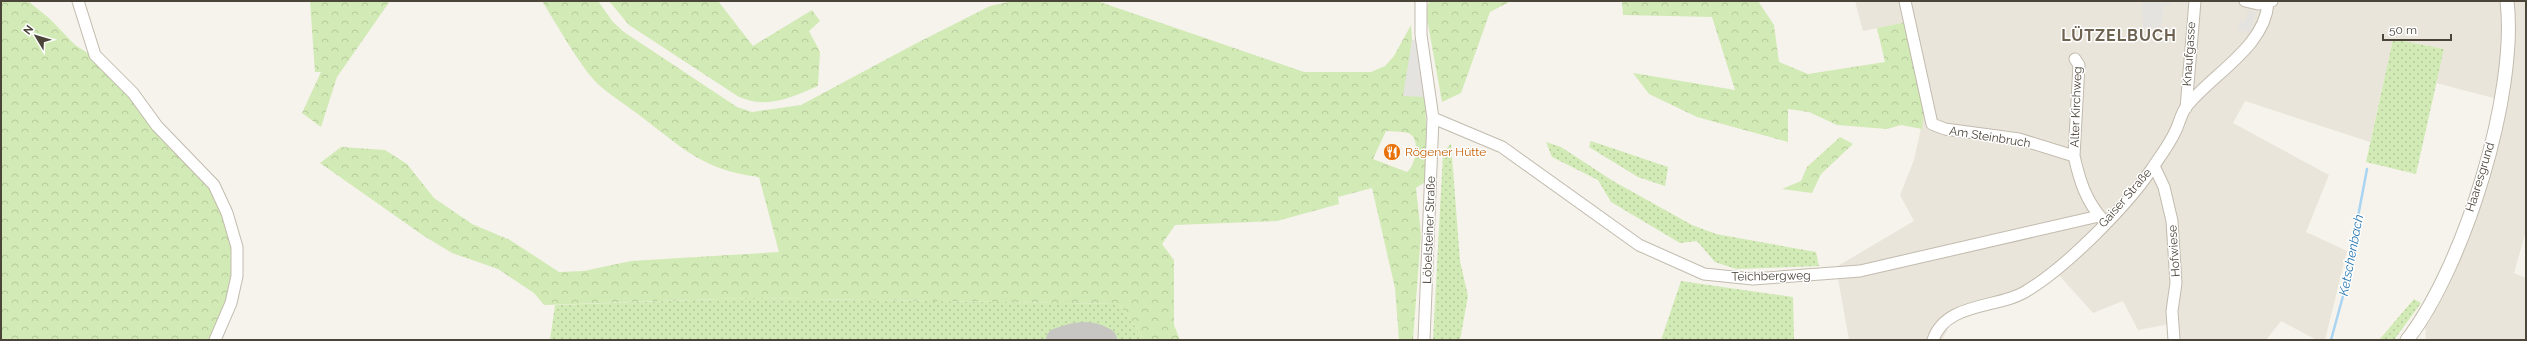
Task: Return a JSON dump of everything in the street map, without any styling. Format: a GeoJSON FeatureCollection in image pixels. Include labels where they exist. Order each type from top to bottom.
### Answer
{"type":"FeatureCollection","features":[{"type":"Feature","properties":{"kind":"street"},"geometry":{"type":"LineString","coordinates":[[78,1],[95,54],[132,93],[157,126],[214,185],[227,213],[237,247],[237,276],[230,303],[215,340]]}},
{"type":"Feature","properties":{"kind":"street","name":"Löbelsteiner Straße"},"geometry":{"type":"LineString","coordinates":[[1422,1],[1421,35],[1433,118],[1424,340]]}},
{"type":"Feature","properties":{"kind":"street","name":"Am Steinbruch"},"geometry":{"type":"LineString","coordinates":[[1905,1],[1932,124],[1945,129],[2019,139],[2074,156]]}},
{"type":"Feature","properties":{"kind":"street","name":"Knaufgasse"},"geometry":{"type":"LineString","coordinates":[[2186,108],[2195,1]]}},
{"type":"Feature","properties":{"kind":"street"},"geometry":{"type":"LineString","coordinates":[[2245,1],[2258,4],[2270,2]]}},
{"type":"Feature","properties":{"kind":"street","name":"Haaresgrund"},"geometry":{"type":"LineString","coordinates":[[2407,340],[2426,312],[2439,287],[2479,188],[2491,144],[2508,55],[2510,22],[2507,1]]}},
{"type":"Feature","properties":{"kind":"street","name":"Gaiser Straße"},"geometry":{"type":"LineString","coordinates":[[1933,340],[1934,335],[1952,316],[2024,293],[2042,282],[2154,166],[2174,134],[2186,108],[2259,33],[2270,2]]}},
{"type":"Feature","properties":{"kind":"street","name":"Alter Kirchweg"},"geometry":{"type":"LineString","coordinates":[[2074,156],[2079,65],[2075,59]]}},
{"type":"Feature","properties":{"kind":"street","name":"Teichbergweg"},"geometry":{"type":"LineString","coordinates":[[1433,118],[1502,147],[1639,245],[1704,274],[1754,279],[1860,271],[2102,219]]}},
{"type":"Feature","properties":{"kind":"street"},"geometry":{"type":"LineString","coordinates":[[2074,156],[2080,183],[2088,202],[2102,219]]}},
{"type":"Feature","properties":{"kind":"street","name":"Hofwiese"},"geometry":{"type":"LineString","coordinates":[[2154,166],[2164,187],[2172,221],[2176,283],[2172,311],[2174,340]]}},
{"type":"Feature","properties":{"kind":"shaded area"},"geometry":{"type":"Polygon","coordinates":[[[1855,1],[2526,1],[2526,231],[2514,273],[2526,278],[2526,340],[2426,340],[2425,324],[2452,273],[2485,191],[2505,101],[2436,83],[2444,49],[2393,39],[2370,142],[2245,101],[2233,123],[2329,175],[2306,232],[2347,251],[2325,340],[2317,340],[2281,321],[2266,340],[2172,340],[2170,324],[2138,330],[2123,301],[2093,313],[2057,273],[1953,319],[1942,340],[1849,340],[1836,267],[1914,221],[1900,195],[1914,160],[1924,114],[1907,22],[1863,31],[1855,1]]]}},
{"type":"Feature","properties":{"kind":"shaded area"},"geometry":{"type":"Polygon","coordinates":[[[2142,1],[2171,1],[2170,6],[2164,6],[2161,29],[2143,27],[2142,1]]]}},
{"type":"Feature","properties":{"kind":"shaded area"},"geometry":{"type":"Polygon","coordinates":[[[2248,10],[2256,12],[2251,33],[2237,29],[2239,21],[2245,22],[2248,10]]]}},
{"type":"Feature","properties":{"kind":"shaded area"},"geometry":{"type":"Polygon","coordinates":[[[1416,39],[1425,84],[1425,97],[1403,96],[1412,40],[1416,39]]]}},
{"type":"Feature","properties":{"kind":"green space"},"geometry":{"type":"Polygon","coordinates":[[[1,1],[28,1],[50,19],[75,45],[94,57],[213,186],[235,248],[234,288],[213,340],[1,340],[1,1]]]}},
{"type":"Feature","properties":{"kind":"green space"},"geometry":{"type":"Polygon","coordinates":[[[310,1],[390,1],[337,77],[321,127],[302,113],[321,72],[315,72],[310,1]]]}},
{"type":"Feature","properties":{"kind":"green space"},"geometry":{"type":"Polygon","coordinates":[[[542,1],[598,1],[613,22],[624,32],[737,107],[752,112],[801,105],[990,6],[1013,1],[1097,1],[1304,72],[1371,72],[1385,66],[1394,56],[1411,25],[1412,40],[1410,57],[1425,97],[1427,148],[1425,182],[1416,188],[1421,234],[1413,340],[1399,340],[1395,288],[1372,188],[1338,197],[1339,204],[1277,221],[1175,225],[1162,244],[1174,260],[1174,325],[1180,340],[1145,340],[1119,304],[749,298],[544,305],[534,293],[498,269],[452,253],[424,236],[320,163],[341,147],[385,150],[407,164],[434,198],[472,224],[510,240],[559,272],[584,271],[631,261],[779,252],[759,177],[721,169],[706,162],[678,145],[604,89],[588,73],[542,1]],[[1386,131],[1373,159],[1407,172],[1415,158],[1415,140],[1408,133],[1386,131]]]}},
{"type":"Feature","properties":{"kind":"green space"},"geometry":{"type":"Polygon","coordinates":[[[609,1],[718,1],[753,46],[812,10],[820,21],[809,31],[820,52],[818,86],[788,98],[769,102],[760,102],[739,97],[629,25],[609,1]]]}},
{"type":"Feature","properties":{"kind":"green space"},"geometry":{"type":"Polygon","coordinates":[[[1429,1],[1511,1],[1490,12],[1461,93],[1442,102],[1426,13],[1429,1]]]}},
{"type":"Feature","properties":{"kind":"green space"},"geometry":{"type":"Polygon","coordinates":[[[1622,1],[1758,1],[1774,25],[1779,62],[1808,74],[1885,62],[1877,28],[1907,22],[1924,113],[1922,129],[1901,125],[1887,129],[1837,125],[1809,112],[1788,109],[1788,142],[1697,117],[1649,94],[1633,73],[1735,90],[1712,17],[1623,15],[1622,1]]]}},
{"type":"Feature","properties":{"kind":"green space"},"geometry":{"type":"Polygon","coordinates":[[[2393,39],[2444,49],[2416,174],[2366,162],[2393,39]]]}},
{"type":"Feature","properties":{"kind":"green space"},"geometry":{"type":"Polygon","coordinates":[[[1840,137],[1853,144],[1821,174],[1812,193],[1782,189],[1801,181],[1807,167],[1840,137]]]}},
{"type":"Feature","properties":{"kind":"green space"},"geometry":{"type":"Polygon","coordinates":[[[1591,141],[1668,167],[1665,186],[1638,177],[1589,147],[1591,141]]]}},
{"type":"Feature","properties":{"kind":"green space"},"geometry":{"type":"Polygon","coordinates":[[[1546,142],[1561,147],[1613,181],[1692,225],[1716,234],[1816,252],[1819,266],[1736,269],[1715,262],[1697,241],[1680,243],[1611,202],[1598,180],[1552,157],[1546,142]]]}},
{"type":"Feature","properties":{"kind":"green space"},"geometry":{"type":"Polygon","coordinates":[[[1451,143],[1460,261],[1468,296],[1460,340],[1433,340],[1443,154],[1451,143]]]}},
{"type":"Feature","properties":{"kind":"green space"},"geometry":{"type":"Polygon","coordinates":[[[1681,281],[1793,297],[1794,340],[1661,340],[1681,281]]]}},
{"type":"Feature","properties":{"kind":"green space"},"geometry":{"type":"Polygon","coordinates":[[[749,298],[1119,304],[1145,340],[550,340],[555,305],[749,298]]]}},
{"type":"Feature","properties":{"kind":"green space"},"geometry":{"type":"Polygon","coordinates":[[[2414,299],[2421,303],[2394,340],[2379,340],[2414,299]]]}},
{"type":"Feature","properties":{"kind":"waterway","name":"Ketschenbach"},"geometry":{"type":"LineString","coordinates":[[2331,340],[2343,296],[2367,169]]}},
{"type":"Feature","properties":{"kind":"taxiway"},"geometry":{"type":"LineString","coordinates":[[1058,340],[1082,334],[1093,335],[1105,340]]}},
{"type":"Feature","properties":{"kind":"place","name":"Rögener Hütte"},"geometry":{"type":"Point","coordinates":[1392,152]}},
{"type":"Feature","properties":{"kind":"district","name":"LÜTZELBUCH"},"geometry":{"type":"Point","coordinates":[2119,35]}}]}
